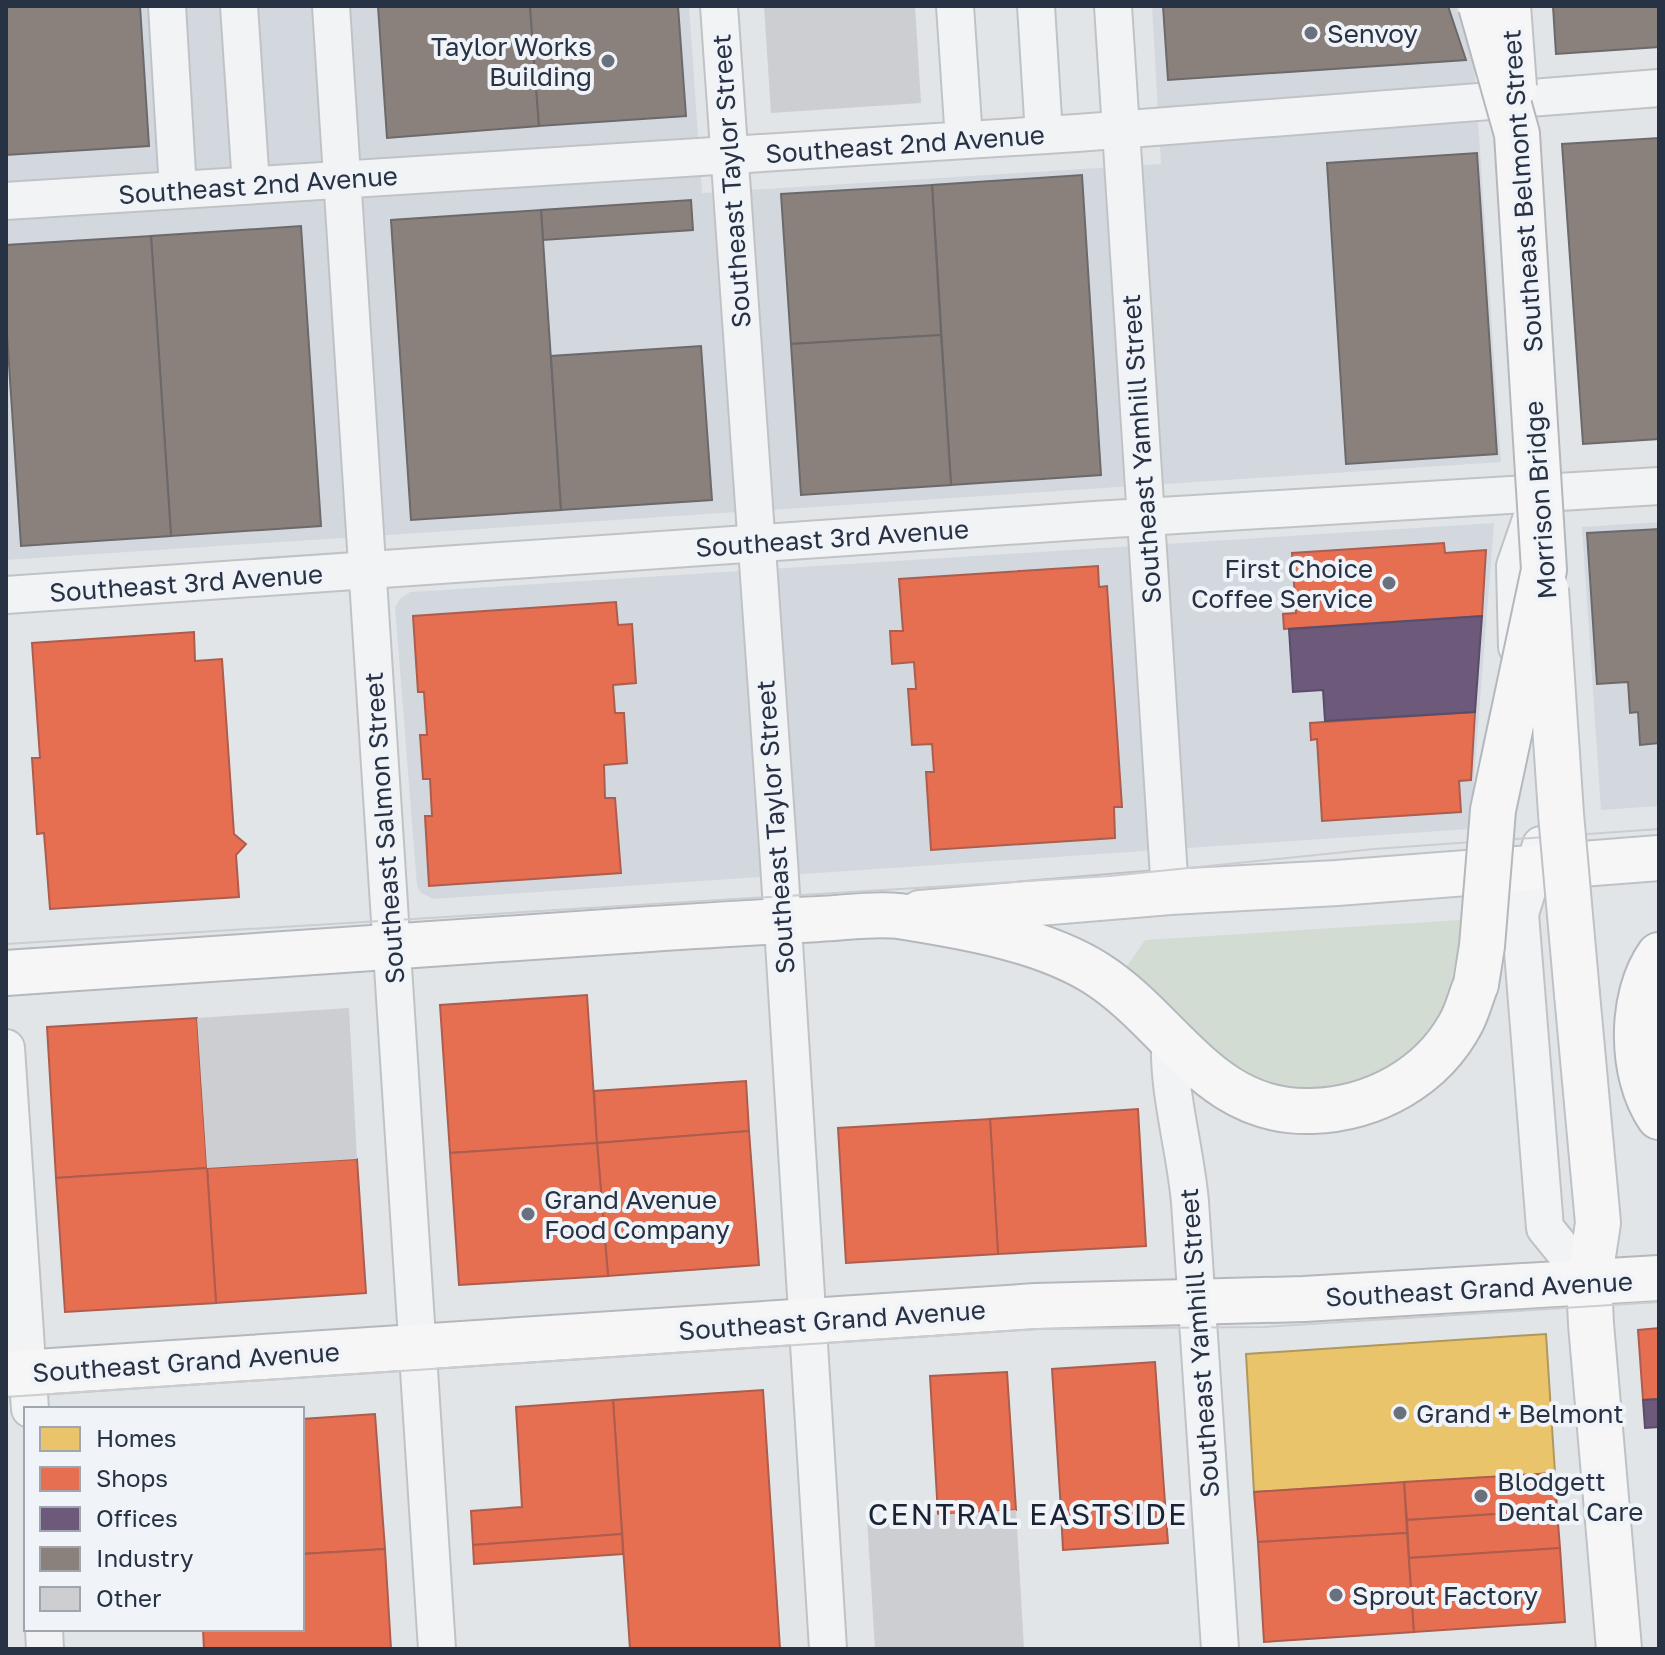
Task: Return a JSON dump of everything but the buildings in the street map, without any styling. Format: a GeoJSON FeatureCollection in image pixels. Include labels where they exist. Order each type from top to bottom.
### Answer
{"type":"FeatureCollection","features":[{"type":"Feature","properties":{"kind":"main road"},"geometry":{"type":"LineString","coordinates":[[1481,6],[1517,116]]}},
{"type":"Feature","properties":{"kind":"main road","name":"Morrison Bridge"},"geometry":{"type":"LineString","coordinates":[[1509,6],[1561,814],[1598,1223],[1589,1282]]}},
{"type":"Feature","properties":{"kind":"main road"},"geometry":{"type":"LineString","coordinates":[[893,916],[997,935],[1067,958],[1097,974],[1130,998],[1170,1058],[1243,1098],[1275,1108],[1310,1112],[1348,1107],[1386,1094],[1420,1074],[1443,1049],[1462,1021],[1476,984],[1493,810],[1544,570]]}},
{"type":"Feature","properties":{"kind":"main road"},"geometry":{"type":"LineString","coordinates":[[6,973],[893,916],[1170,892],[1337,883],[1659,858]]}},
{"type":"Feature","properties":{"kind":"main road"},"geometry":{"type":"LineString","coordinates":[[1659,955],[1647,975],[1638,1032],[1645,1088],[1659,1117]]}},
{"type":"Feature","properties":{"kind":"main road","name":"Southeast Grand Avenue"},"geometry":{"type":"LineString","coordinates":[[21,1385],[418,1347],[1036,1306],[1304,1299],[1659,1278]]}},
{"type":"Feature","properties":{"kind":"main road"},"geometry":{"type":"LineString","coordinates":[[1589,1282],[1619,1649]]}},
{"type":"Feature","properties":{"kind":"street"},"geometry":{"type":"LineString","coordinates":[[167,6],[178,190]]}},
{"type":"Feature","properties":{"kind":"street"},"geometry":{"type":"LineString","coordinates":[[239,6],[251,185]]}},
{"type":"Feature","properties":{"kind":"street","name":"Southeast Salmon Street"},"geometry":{"type":"LineString","coordinates":[[331,6],[436,1632]]}},
{"type":"Feature","properties":{"kind":"street","name":"Southeast Taylor Street"},"geometry":{"type":"LineString","coordinates":[[719,6],[809,1321],[828,1649]]}},
{"type":"Feature","properties":{"kind":"street"},"geometry":{"type":"LineString","coordinates":[[955,6],[964,140]]}},
{"type":"Feature","properties":{"kind":"street"},"geometry":{"type":"LineString","coordinates":[[1036,6],[1044,135]]}},
{"type":"Feature","properties":{"kind":"street","name":"Southeast Yamhill Street"},"geometry":{"type":"LineString","coordinates":[[1113,6],[1170,892]]}},
{"type":"Feature","properties":{"kind":"street","name":"Southeast 2nd Avenue"},"geometry":{"type":"LineString","coordinates":[[6,201],[1119,130],[1517,116],[1659,88]]}},
{"type":"Feature","properties":{"kind":"street","name":"Southeast Belmont Street"},"geometry":{"type":"LineString","coordinates":[[1517,116],[1540,493],[1551,814],[1516,870],[1520,942],[1545,1228],[1589,1282]]}},
{"type":"Feature","properties":{"kind":"street","name":"Southeast 3rd Avenue"},"geometry":{"type":"LineString","coordinates":[[6,595],[1145,517],[1659,486]]}},
{"type":"Feature","properties":{"kind":"street"},"geometry":{"type":"LineString","coordinates":[[1516,870],[1515,566],[1540,493]]}},
{"type":"Feature","properties":{"kind":"street"},"geometry":{"type":"LineString","coordinates":[[6,1048],[21,1385]]}},
{"type":"Feature","properties":{"kind":"street","name":"Southeast Yamhill Street"},"geometry":{"type":"LineString","coordinates":[[1170,1058],[1186,1160],[1220,1649]]}},
{"type":"Feature","properties":{"kind":"shaded area"},"geometry":{"type":"Polygon","coordinates":[[[6,6],[689,6],[702,193],[1161,164],[1152,6],[1456,6],[1474,62],[1501,462],[6,560],[6,6]]]}},
{"type":"Feature","properties":{"kind":"shaded area"},"geometry":{"type":"Polygon","coordinates":[[[1659,522],[1659,806],[1601,810],[1582,527],[1659,522]]]}},
{"type":"Feature","properties":{"kind":"shaded area"},"geometry":{"type":"Polygon","coordinates":[[[1494,523],[1470,829],[433,899],[421,893],[417,886],[395,607],[410,592],[1494,523]]]}},
{"type":"Feature","properties":{"kind":"shaded area"},"geometry":{"type":"Polygon","coordinates":[[[1460,920],[1458,951],[1447,999],[1440,1014],[1409,1055],[1385,1072],[1356,1086],[1305,1093],[1234,1076],[1123,972],[1145,940],[1460,920]]]}},
{"type":"Feature","properties":{"kind":"tram line"},"geometry":{"type":"LineString","coordinates":[[6,944],[1110,876],[1374,849],[1659,829]]}},
{"type":"Feature","properties":{"kind":"tram line"},"geometry":{"type":"LineString","coordinates":[[6,1397],[1038,1329],[1264,1327],[1659,1302]]}},
{"type":"Feature","properties":{"kind":"place","name":"Senvoy"},"geometry":{"type":"Point","coordinates":[1311,33]}},
{"type":"Feature","properties":{"kind":"place","name":"Taylor Works Building"},"geometry":{"type":"Point","coordinates":[608,61]}},
{"type":"Feature","properties":{"kind":"place","name":"First Choice Coffee Service"},"geometry":{"type":"Point","coordinates":[1389,583]}},
{"type":"Feature","properties":{"kind":"place","name":"Grand Avenue Food Company"},"geometry":{"type":"Point","coordinates":[528,1214]}},
{"type":"Feature","properties":{"kind":"place","name":"Grand + Belmont"},"geometry":{"type":"Point","coordinates":[1400,1413]}},
{"type":"Feature","properties":{"kind":"place","name":"Blodgett Dental Care"},"geometry":{"type":"Point","coordinates":[1481,1496]}},
{"type":"Feature","properties":{"kind":"place","name":"Sprout Factory"},"geometry":{"type":"Point","coordinates":[1336,1595]}},
{"type":"Feature","properties":{"kind":"district","name":"CENTRAL EASTSIDE"},"geometry":{"type":"Point","coordinates":[1028,1514]}}]}
